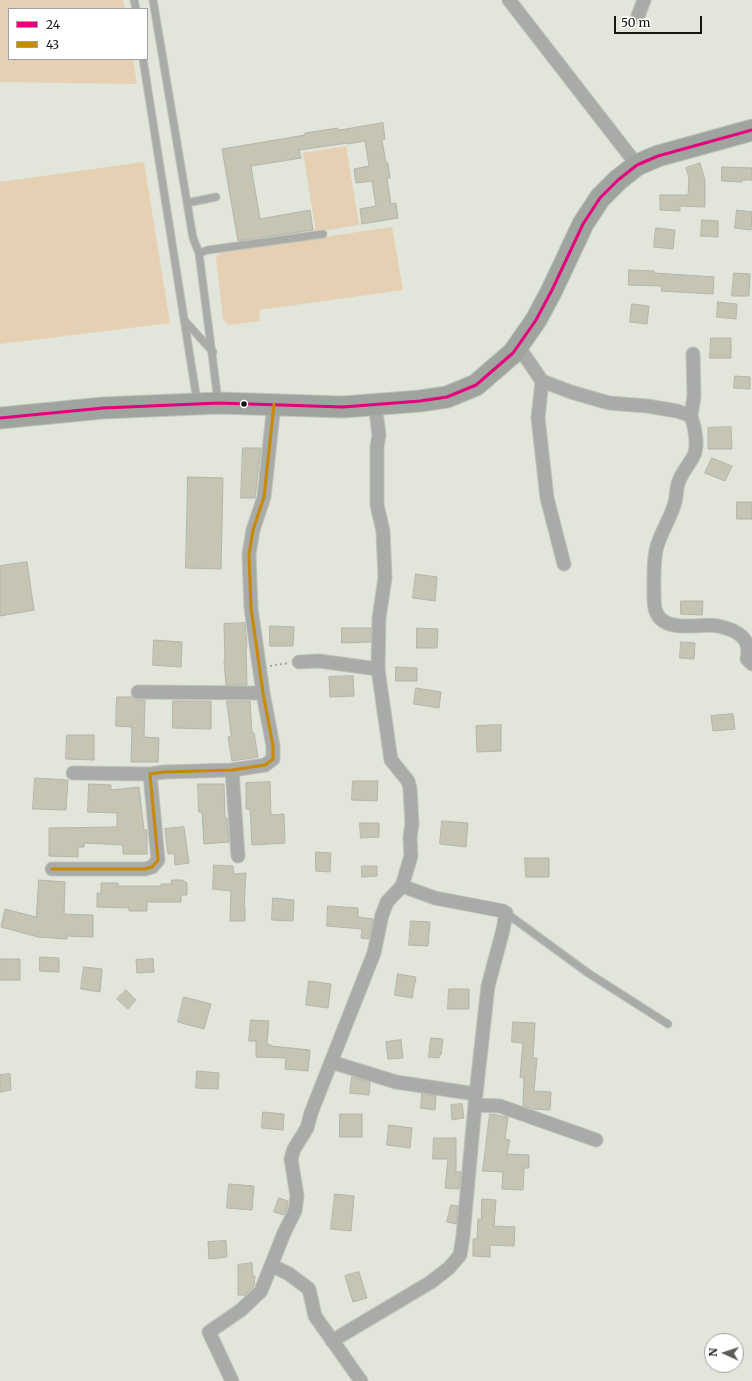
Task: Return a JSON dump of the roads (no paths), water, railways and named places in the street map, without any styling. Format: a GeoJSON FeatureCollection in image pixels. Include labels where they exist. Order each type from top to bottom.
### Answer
{"type":"FeatureCollection","features":[{"type":"Feature","properties":{"kind":"main road"},"geometry":{"type":"LineString","coordinates":[[0,418],[103,408],[219,403],[343,407],[420,401],[448,396],[476,385],[513,353],[536,320],[583,224],[600,198],[618,180],[637,165],[670,152],[752,130]]}},
{"type":"Feature","properties":{"kind":"street"},"geometry":{"type":"LineString","coordinates":[[509,0],[637,165]]}},
{"type":"Feature","properties":{"kind":"street"},"geometry":{"type":"LineString","coordinates":[[638,16],[644,0]]}},
{"type":"Feature","properties":{"kind":"street"},"geometry":{"type":"LineString","coordinates":[[518,346],[542,381],[571,392],[609,403],[647,406],[677,411],[691,416]]}},
{"type":"Feature","properties":{"kind":"street"},"geometry":{"type":"LineString","coordinates":[[693,354],[694,396],[691,416],[695,427],[695,455],[679,481],[675,502],[656,549],[654,604],[656,614],[662,621],[674,625],[718,626],[739,633],[748,642],[749,651],[747,659],[752,664]]}},
{"type":"Feature","properties":{"kind":"street"},"geometry":{"type":"LineString","coordinates":[[542,381],[538,418],[545,484],[547,498],[564,564]]}},
{"type":"Feature","properties":{"kind":"street"},"geometry":{"type":"LineString","coordinates":[[73,773],[150,774],[164,772],[232,770],[265,765],[273,759],[273,746],[259,667],[252,608],[249,554],[253,530],[264,497],[269,462],[274,404]]}},
{"type":"Feature","properties":{"kind":"street"},"geometry":{"type":"LineString","coordinates":[[232,1381],[209,1332],[241,1310],[261,1291],[284,1233],[295,1211],[297,1196],[290,1159],[294,1149],[307,1128],[311,1114],[374,953],[382,915],[387,902],[402,886],[411,856],[410,837],[412,824],[410,788],[408,782],[391,760],[378,669],[379,618],[385,578],[383,531],[377,505],[377,447],[379,435],[375,404]]}},
{"type":"Feature","properties":{"kind":"street"},"geometry":{"type":"LineString","coordinates":[[299,662],[319,661],[378,669]]}},
{"type":"Feature","properties":{"kind":"street"},"geometry":{"type":"LineString","coordinates":[[138,692],[263,693]]}},
{"type":"Feature","properties":{"kind":"street"},"geometry":{"type":"LineString","coordinates":[[232,770],[238,856]]}},
{"type":"Feature","properties":{"kind":"street"},"geometry":{"type":"LineString","coordinates":[[52,869],[145,869],[152,866],[158,860],[150,774]]}},
{"type":"Feature","properties":{"kind":"street"},"geometry":{"type":"LineString","coordinates":[[332,1341],[431,1282],[449,1268],[460,1256],[488,986],[506,913],[482,906],[435,898],[402,886]]}},
{"type":"Feature","properties":{"kind":"street"},"geometry":{"type":"LineString","coordinates":[[331,1062],[396,1082],[500,1106],[596,1140]]}},
{"type":"Feature","properties":{"kind":"street"},"geometry":{"type":"LineString","coordinates":[[271,1265],[289,1274],[309,1289],[315,1316],[361,1381]]}},
{"type":"Feature","properties":{"kind":"lane"},"geometry":{"type":"LineString","coordinates":[[153,0],[193,238],[199,253],[219,403]]}},
{"type":"Feature","properties":{"kind":"lane"},"geometry":{"type":"LineString","coordinates":[[143,60],[197,404]]}},
{"type":"Feature","properties":{"kind":"lane"},"geometry":{"type":"LineString","coordinates":[[187,203],[216,198]]}},
{"type":"Feature","properties":{"kind":"lane"},"geometry":{"type":"LineString","coordinates":[[199,253],[208,250],[323,234]]}},
{"type":"Feature","properties":{"kind":"lane"},"geometry":{"type":"LineString","coordinates":[[184,321],[213,352]]}},
{"type":"Feature","properties":{"kind":"lane"},"geometry":{"type":"LineString","coordinates":[[506,913],[588,973],[668,1024]]}}]}
